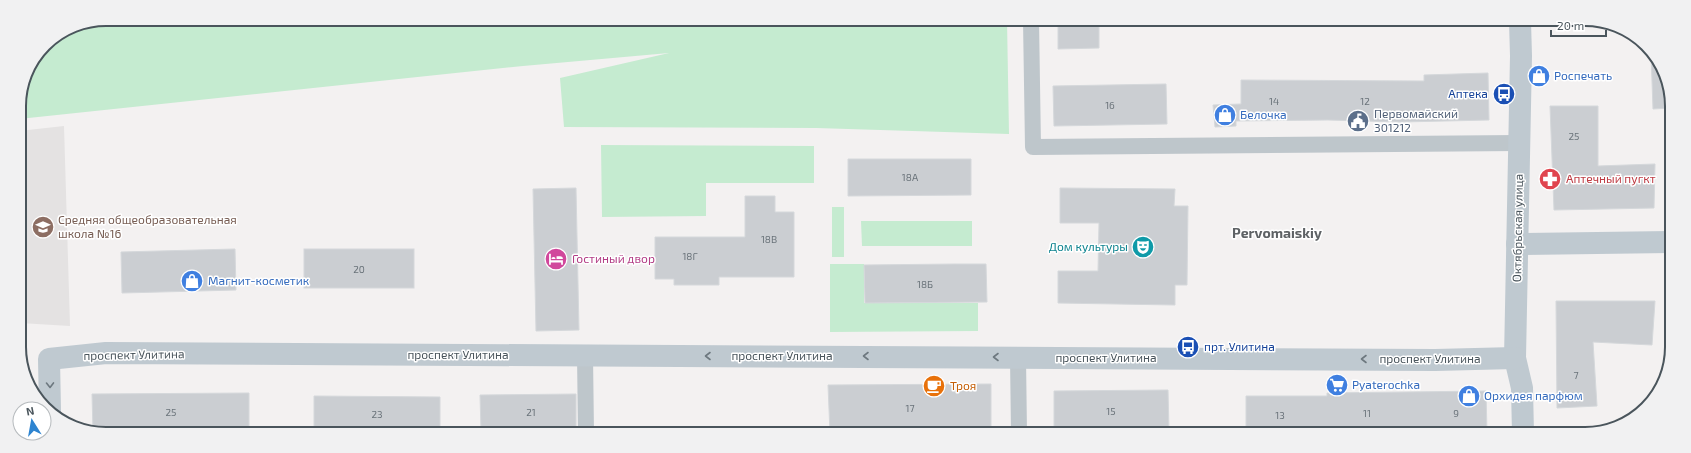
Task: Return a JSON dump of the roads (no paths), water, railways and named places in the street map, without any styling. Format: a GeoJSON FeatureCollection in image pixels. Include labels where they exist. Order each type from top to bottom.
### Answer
{"type":"FeatureCollection","features":[{"type":"Feature","properties":{"kind":"street"},"geometry":{"type":"LineString","coordinates":[[1031,26],[1033,147],[1519,143]]}},
{"type":"Feature","properties":{"kind":"street","name":"Октябрьская улица"},"geometry":{"type":"LineString","coordinates":[[1520,26],[1521,56],[1515,358],[1522,388],[1523,427]]}},
{"type":"Feature","properties":{"kind":"street"},"geometry":{"type":"LineString","coordinates":[[1517,244],[1665,242]]}},
{"type":"Feature","properties":{"kind":"street","name":"проспект Улитина"},"geometry":{"type":"LineString","coordinates":[[50,401],[49,359],[106,353],[1419,360],[1515,358]]}},
{"type":"Feature","properties":{"kind":"street"},"geometry":{"type":"LineString","coordinates":[[585,355],[586,427]]}},
{"type":"Feature","properties":{"kind":"street"},"geometry":{"type":"LineString","coordinates":[[1018,357],[1019,427]]}},
{"type":"Feature","properties":{"kind":"place","name":"Роспечать"},"geometry":{"type":"Point","coordinates":[1539,76]}},
{"type":"Feature","properties":{"kind":"place","name":"Аптека"},"geometry":{"type":"Point","coordinates":[1504,94]}},
{"type":"Feature","properties":{"kind":"place","name":"Белочка"},"geometry":{"type":"Point","coordinates":[1225,115]}},
{"type":"Feature","properties":{"kind":"place","name":"Первомайский 301212"},"geometry":{"type":"Point","coordinates":[1358,121]}},
{"type":"Feature","properties":{"kind":"place","name":"Аптечный пугкт"},"geometry":{"type":"Point","coordinates":[1550,179]}},
{"type":"Feature","properties":{"kind":"place","name":"Средняя общеобразовательная школа №16"},"geometry":{"type":"Point","coordinates":[43,227]}},
{"type":"Feature","properties":{"kind":"place","name":"Дом культуры"},"geometry":{"type":"Point","coordinates":[1143,247]}},
{"type":"Feature","properties":{"kind":"place","name":"Гостиный двор"},"geometry":{"type":"Point","coordinates":[556,259]}},
{"type":"Feature","properties":{"kind":"place","name":"Магнит-косметик"},"geometry":{"type":"Point","coordinates":[192,281]}},
{"type":"Feature","properties":{"kind":"place","name":"прт. Улитина"},"geometry":{"type":"Point","coordinates":[1188,347]}},
{"type":"Feature","properties":{"kind":"place","name":"Pyaterochka"},"geometry":{"type":"Point","coordinates":[1337,385]}},
{"type":"Feature","properties":{"kind":"place","name":"Троя"},"geometry":{"type":"Point","coordinates":[934,386]}},
{"type":"Feature","properties":{"kind":"place","name":"Орхидея парфюм"},"geometry":{"type":"Point","coordinates":[1469,396]}},
{"type":"Feature","properties":{"kind":"district","name":"Pervomaiskiy"},"geometry":{"type":"Point","coordinates":[1277,233]}}]}
